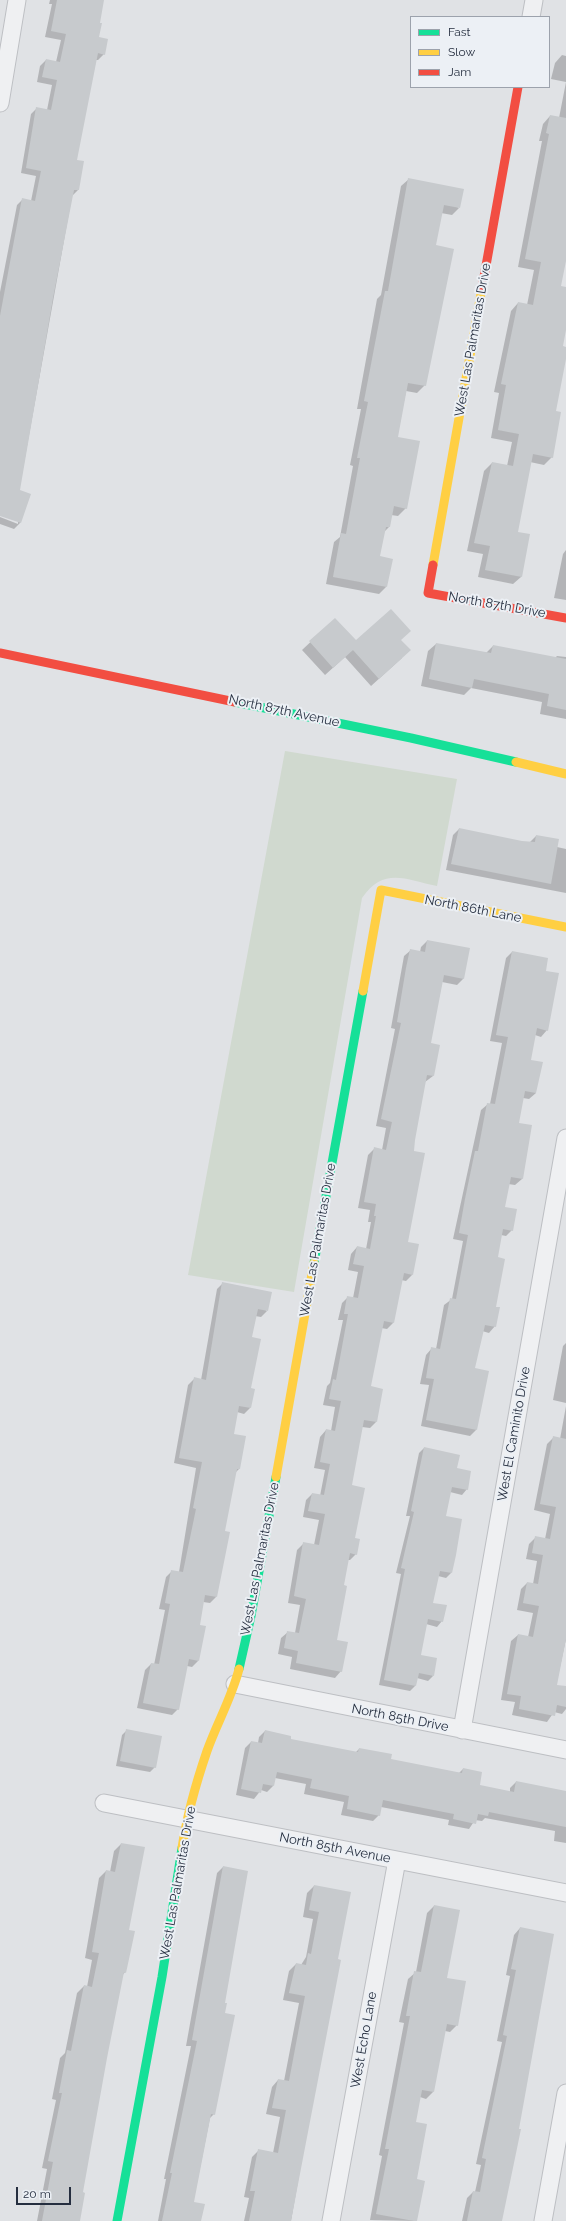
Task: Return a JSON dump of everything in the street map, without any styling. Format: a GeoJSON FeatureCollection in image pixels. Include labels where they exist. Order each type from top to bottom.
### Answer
{"type":"FeatureCollection","features":[{"type":"Feature","properties":{"kind":"street"},"geometry":{"type":"LineString","coordinates":[[0,103],[17,0]]}},
{"type":"Feature","properties":{"kind":"street"},"geometry":{"type":"LineString","coordinates":[[531,16],[534,0]]}},
{"type":"Feature","properties":{"kind":"street","name":"West Las Palmaritas Drive"},"geometry":{"type":"LineString","coordinates":[[428,593],[518,88]]}},
{"type":"Feature","properties":{"kind":"street","name":"North 87th Drive"},"geometry":{"type":"LineString","coordinates":[[428,593],[566,618]]}},
{"type":"Feature","properties":{"kind":"street","name":"North 87th Avenue"},"geometry":{"type":"LineString","coordinates":[[0,653],[411,738],[566,774]]}},
{"type":"Feature","properties":{"kind":"street","name":"West Las Palmaritas Drive"},"geometry":{"type":"LineString","coordinates":[[117,2221],[162,1977],[186,1818],[207,1751],[235,1684],[251,1616],[381,890]]}},
{"type":"Feature","properties":{"kind":"street","name":"North 86th Lane"},"geometry":{"type":"LineString","coordinates":[[381,890],[566,927]]}},
{"type":"Feature","properties":{"kind":"street","name":"West El Caminito Drive"},"geometry":{"type":"LineString","coordinates":[[462,1730],[566,1138]]}},
{"type":"Feature","properties":{"kind":"street","name":"North 85th Drive"},"geometry":{"type":"LineString","coordinates":[[235,1684],[566,1750]]}},
{"type":"Feature","properties":{"kind":"street","name":"North 85th Avenue"},"geometry":{"type":"LineString","coordinates":[[104,1803],[566,1893]]}},
{"type":"Feature","properties":{"kind":"street","name":"West Echo Lane"},"geometry":{"type":"LineString","coordinates":[[331,2221],[397,1860]]}},
{"type":"Feature","properties":{"kind":"street"},"geometry":{"type":"LineString","coordinates":[[543,2221],[562,2133],[566,2093]]}},
{"type":"Feature","properties":{"kind":"shaded area"},"geometry":{"type":"Polygon","coordinates":[[[285,751],[457,779],[437,886],[405,879],[387,879],[370,888],[362,898],[294,1292],[188,1275],[285,751]]]}},
{"type":"Feature","properties":{"kind":"building"},"geometry":{"type":"Polygon","coordinates":[[[57,0],[104,0],[99,37],[108,39],[105,55],[98,53],[77,160],[84,161],[79,190],[74,190],[53,298],[20,490],[31,494],[21,523],[0,516],[0,316],[22,198],[35,201],[41,171],[26,168],[36,107],[51,110],[57,80],[42,77],[46,59],[60,62],[66,34],[51,31],[57,0]]]}},
{"type":"Feature","properties":{"kind":"building"},"geometry":{"type":"Polygon","coordinates":[[[550,115],[566,118],[566,261],[561,286],[566,287],[566,330],[563,346],[566,347],[566,359],[556,411],[561,412],[553,458],[533,454],[518,532],[530,534],[522,577],[485,570],[490,546],[474,543],[492,462],[513,466],[519,434],[498,430],[506,385],[501,384],[518,302],[533,305],[541,262],[525,259],[549,134],[546,133],[550,115]]]}},
{"type":"Feature","properties":{"kind":"building"},"geometry":{"type":"Polygon","coordinates":[[[408,178],[464,189],[460,208],[444,205],[436,245],[454,249],[426,386],[408,383],[398,437],[420,441],[407,509],[394,506],[390,527],[386,527],[380,556],[393,559],[387,587],[333,577],[341,533],[346,534],[360,458],[357,458],[368,402],[364,401],[385,291],[388,291],[408,178]]]}},
{"type":"Feature","properties":{"kind":"building"},"geometry":{"type":"Polygon","coordinates":[[[391,609],[411,631],[401,640],[411,650],[379,679],[353,650],[333,668],[309,641],[335,618],[356,640],[391,609]]]}},
{"type":"Feature","properties":{"kind":"building"},"geometry":{"type":"Polygon","coordinates":[[[436,643],[491,653],[493,645],[566,659],[566,710],[547,706],[549,694],[474,679],[472,688],[429,679],[436,643]]]}},
{"type":"Feature","properties":{"kind":"building"},"geometry":{"type":"Polygon","coordinates":[[[459,828],[522,841],[535,842],[536,835],[559,839],[551,884],[451,864],[459,828]]]}},
{"type":"Feature","properties":{"kind":"building"},"geometry":{"type":"Polygon","coordinates":[[[427,940],[470,948],[464,979],[444,975],[431,1043],[440,1045],[434,1076],[427,1075],[415,1140],[414,1151],[425,1153],[408,1242],[419,1244],[413,1275],[404,1273],[394,1323],[384,1321],[371,1386],[383,1389],[377,1422],[364,1420],[352,1485],[365,1488],[355,1538],[360,1539],[357,1555],[350,1553],[344,1585],[347,1586],[337,1640],[348,1642],[342,1672],[296,1663],[298,1651],[284,1648],[287,1631],[299,1633],[306,1599],[294,1596],[303,1542],[319,1545],[325,1514],[308,1511],[312,1493],[324,1495],[330,1464],[320,1462],[326,1429],[335,1431],[341,1401],[329,1399],[333,1379],[336,1380],[348,1314],[344,1314],[347,1296],[358,1298],[364,1266],[353,1264],[357,1246],[370,1249],[376,1216],[374,1216],[376,1204],[364,1202],[374,1147],[386,1150],[392,1122],[381,1119],[401,1023],[397,1022],[406,968],[410,949],[425,952],[427,940]]]}},
{"type":"Feature","properties":{"kind":"building"},"geometry":{"type":"Polygon","coordinates":[[[512,951],[548,958],[546,971],[559,973],[548,1031],[537,1028],[531,1060],[543,1062],[536,1093],[525,1091],[519,1123],[532,1125],[523,1179],[511,1177],[505,1207],[517,1209],[513,1231],[503,1229],[498,1257],[505,1259],[496,1307],[500,1307],[496,1327],[485,1325],[475,1368],[489,1371],[477,1430],[426,1420],[434,1379],[426,1378],[431,1347],[440,1349],[450,1298],[456,1299],[468,1235],[459,1233],[465,1199],[475,1151],[478,1151],[487,1103],[495,1104],[508,1037],[496,1035],[512,951]]]}},
{"type":"Feature","properties":{"kind":"building"},"geometry":{"type":"Polygon","coordinates":[[[222,1282],[272,1292],[268,1311],[258,1309],[252,1337],[261,1339],[251,1388],[255,1389],[251,1408],[239,1406],[234,1434],[246,1436],[240,1469],[237,1469],[225,1531],[230,1532],[217,1597],[205,1595],[200,1625],[206,1626],[199,1661],[189,1659],[179,1710],[143,1703],[151,1663],[159,1664],[170,1604],[165,1603],[171,1570],[183,1572],[196,1509],[193,1508],[202,1462],[179,1458],[194,1377],[206,1380],[222,1282]]]}},
{"type":"Feature","properties":{"kind":"building"},"geometry":{"type":"Polygon","coordinates":[[[553,1436],[566,1439],[566,1639],[557,1685],[566,1686],[566,1707],[557,1705],[555,1716],[519,1709],[521,1696],[507,1694],[518,1634],[533,1637],[539,1606],[523,1603],[527,1582],[538,1584],[543,1555],[532,1553],[535,1536],[550,1539],[556,1507],[540,1504],[553,1436]]]}},
{"type":"Feature","properties":{"kind":"building"},"geometry":{"type":"Polygon","coordinates":[[[424,1447],[460,1455],[457,1468],[471,1471],[468,1490],[452,1487],[446,1516],[462,1519],[452,1573],[440,1571],[433,1603],[447,1605],[443,1622],[428,1619],[421,1655],[437,1658],[434,1676],[419,1673],[416,1686],[384,1680],[405,1569],[401,1568],[414,1512],[411,1511],[424,1447]]]}},
{"type":"Feature","properties":{"kind":"building"},"geometry":{"type":"Polygon","coordinates":[[[126,1729],[162,1736],[156,1768],[120,1761],[126,1729]]]}},
{"type":"Feature","properties":{"kind":"building"},"geometry":{"type":"Polygon","coordinates":[[[265,1730],[291,1736],[291,1739],[358,1752],[359,1748],[392,1754],[391,1759],[462,1773],[463,1768],[482,1772],[480,1785],[514,1792],[516,1781],[566,1791],[566,1827],[489,1812],[488,1816],[478,1814],[476,1824],[453,1819],[454,1814],[383,1800],[380,1816],[347,1809],[349,1796],[310,1788],[312,1779],[277,1772],[274,1786],[263,1784],[261,1793],[241,1789],[251,1741],[262,1743],[265,1730]]]}},
{"type":"Feature","properties":{"kind":"building"},"geometry":{"type":"Polygon","coordinates":[[[121,1843],[145,1847],[129,1930],[135,1931],[126,1973],[124,1972],[107,2058],[83,2192],[85,2193],[80,2221],[42,2221],[53,2162],[48,2161],[62,2093],[59,2093],[67,2050],[71,2051],[84,1985],[92,1987],[99,1953],[92,1952],[106,1870],[115,1872],[121,1843]]]}},
{"type":"Feature","properties":{"kind":"building"},"geometry":{"type":"Polygon","coordinates":[[[223,1866],[248,1871],[225,2003],[227,2003],[225,2013],[235,2015],[215,2115],[211,2114],[194,2202],[205,2204],[201,2221],[162,2221],[172,2173],[170,2173],[197,2041],[192,2040],[223,1866]]]}},
{"type":"Feature","properties":{"kind":"building"},"geometry":{"type":"Polygon","coordinates":[[[314,1885],[351,1892],[338,1959],[341,1960],[291,2221],[249,2221],[255,2191],[250,2191],[258,2149],[278,2153],[286,2110],[272,2108],[278,2079],[289,2081],[305,1996],[289,1993],[296,1963],[306,1965],[308,1953],[311,1954],[319,1912],[309,1910],[314,1885]]]}},
{"type":"Feature","properties":{"kind":"building"},"geometry":{"type":"Polygon","coordinates":[[[434,1905],[460,1910],[447,1978],[466,1981],[458,2026],[447,2024],[434,2092],[422,2090],[416,2122],[427,2124],[417,2179],[425,2181],[417,2221],[414,2221],[376,2214],[389,2149],[385,2149],[410,2016],[406,2016],[414,1971],[421,1972],[434,1905]]]}},
{"type":"Feature","properties":{"kind":"building"},"geometry":{"type":"Polygon","coordinates":[[[520,1927],[554,1934],[519,2129],[521,2129],[502,2221],[467,2221],[473,2191],[480,2192],[486,2159],[482,2158],[507,2036],[503,2035],[516,1970],[511,1969],[520,1927]]]}},
{"type":"Feature","properties":{"kind":"traffic: fast"},"geometry":{"type":"LineString","coordinates":[[235,702],[411,738],[516,762]]}},
{"type":"Feature","properties":{"kind":"traffic: fast"},"geometry":{"type":"LineString","coordinates":[[314,1263],[363,991]]}},
{"type":"Feature","properties":{"kind":"traffic: fast"},"geometry":{"type":"LineString","coordinates":[[239,1669],[251,1616],[276,1477]]}},
{"type":"Feature","properties":{"kind":"traffic: fast"},"geometry":{"type":"LineString","coordinates":[[117,2221],[162,1977],[182,1848]]}},
{"type":"Feature","properties":{"kind":"traffic: slow"},"geometry":{"type":"LineString","coordinates":[[433,565],[482,288]]}},
{"type":"Feature","properties":{"kind":"traffic: slow"},"geometry":{"type":"LineString","coordinates":[[516,762],[566,774]]}},
{"type":"Feature","properties":{"kind":"traffic: slow"},"geometry":{"type":"LineString","coordinates":[[363,991],[381,890],[566,927]]}},
{"type":"Feature","properties":{"kind":"traffic: slow"},"geometry":{"type":"LineString","coordinates":[[276,1477],[314,1263]]}},
{"type":"Feature","properties":{"kind":"traffic: slow"},"geometry":{"type":"LineString","coordinates":[[182,1848],[189,1811],[203,1763],[239,1669]]}},
{"type":"Feature","properties":{"kind":"traffic: jam"},"geometry":{"type":"LineString","coordinates":[[482,288],[518,88]]}},
{"type":"Feature","properties":{"kind":"traffic: jam"},"geometry":{"type":"LineString","coordinates":[[433,565],[428,593],[566,618]]}},
{"type":"Feature","properties":{"kind":"traffic: jam"},"geometry":{"type":"LineString","coordinates":[[0,653],[235,702]]}}]}
